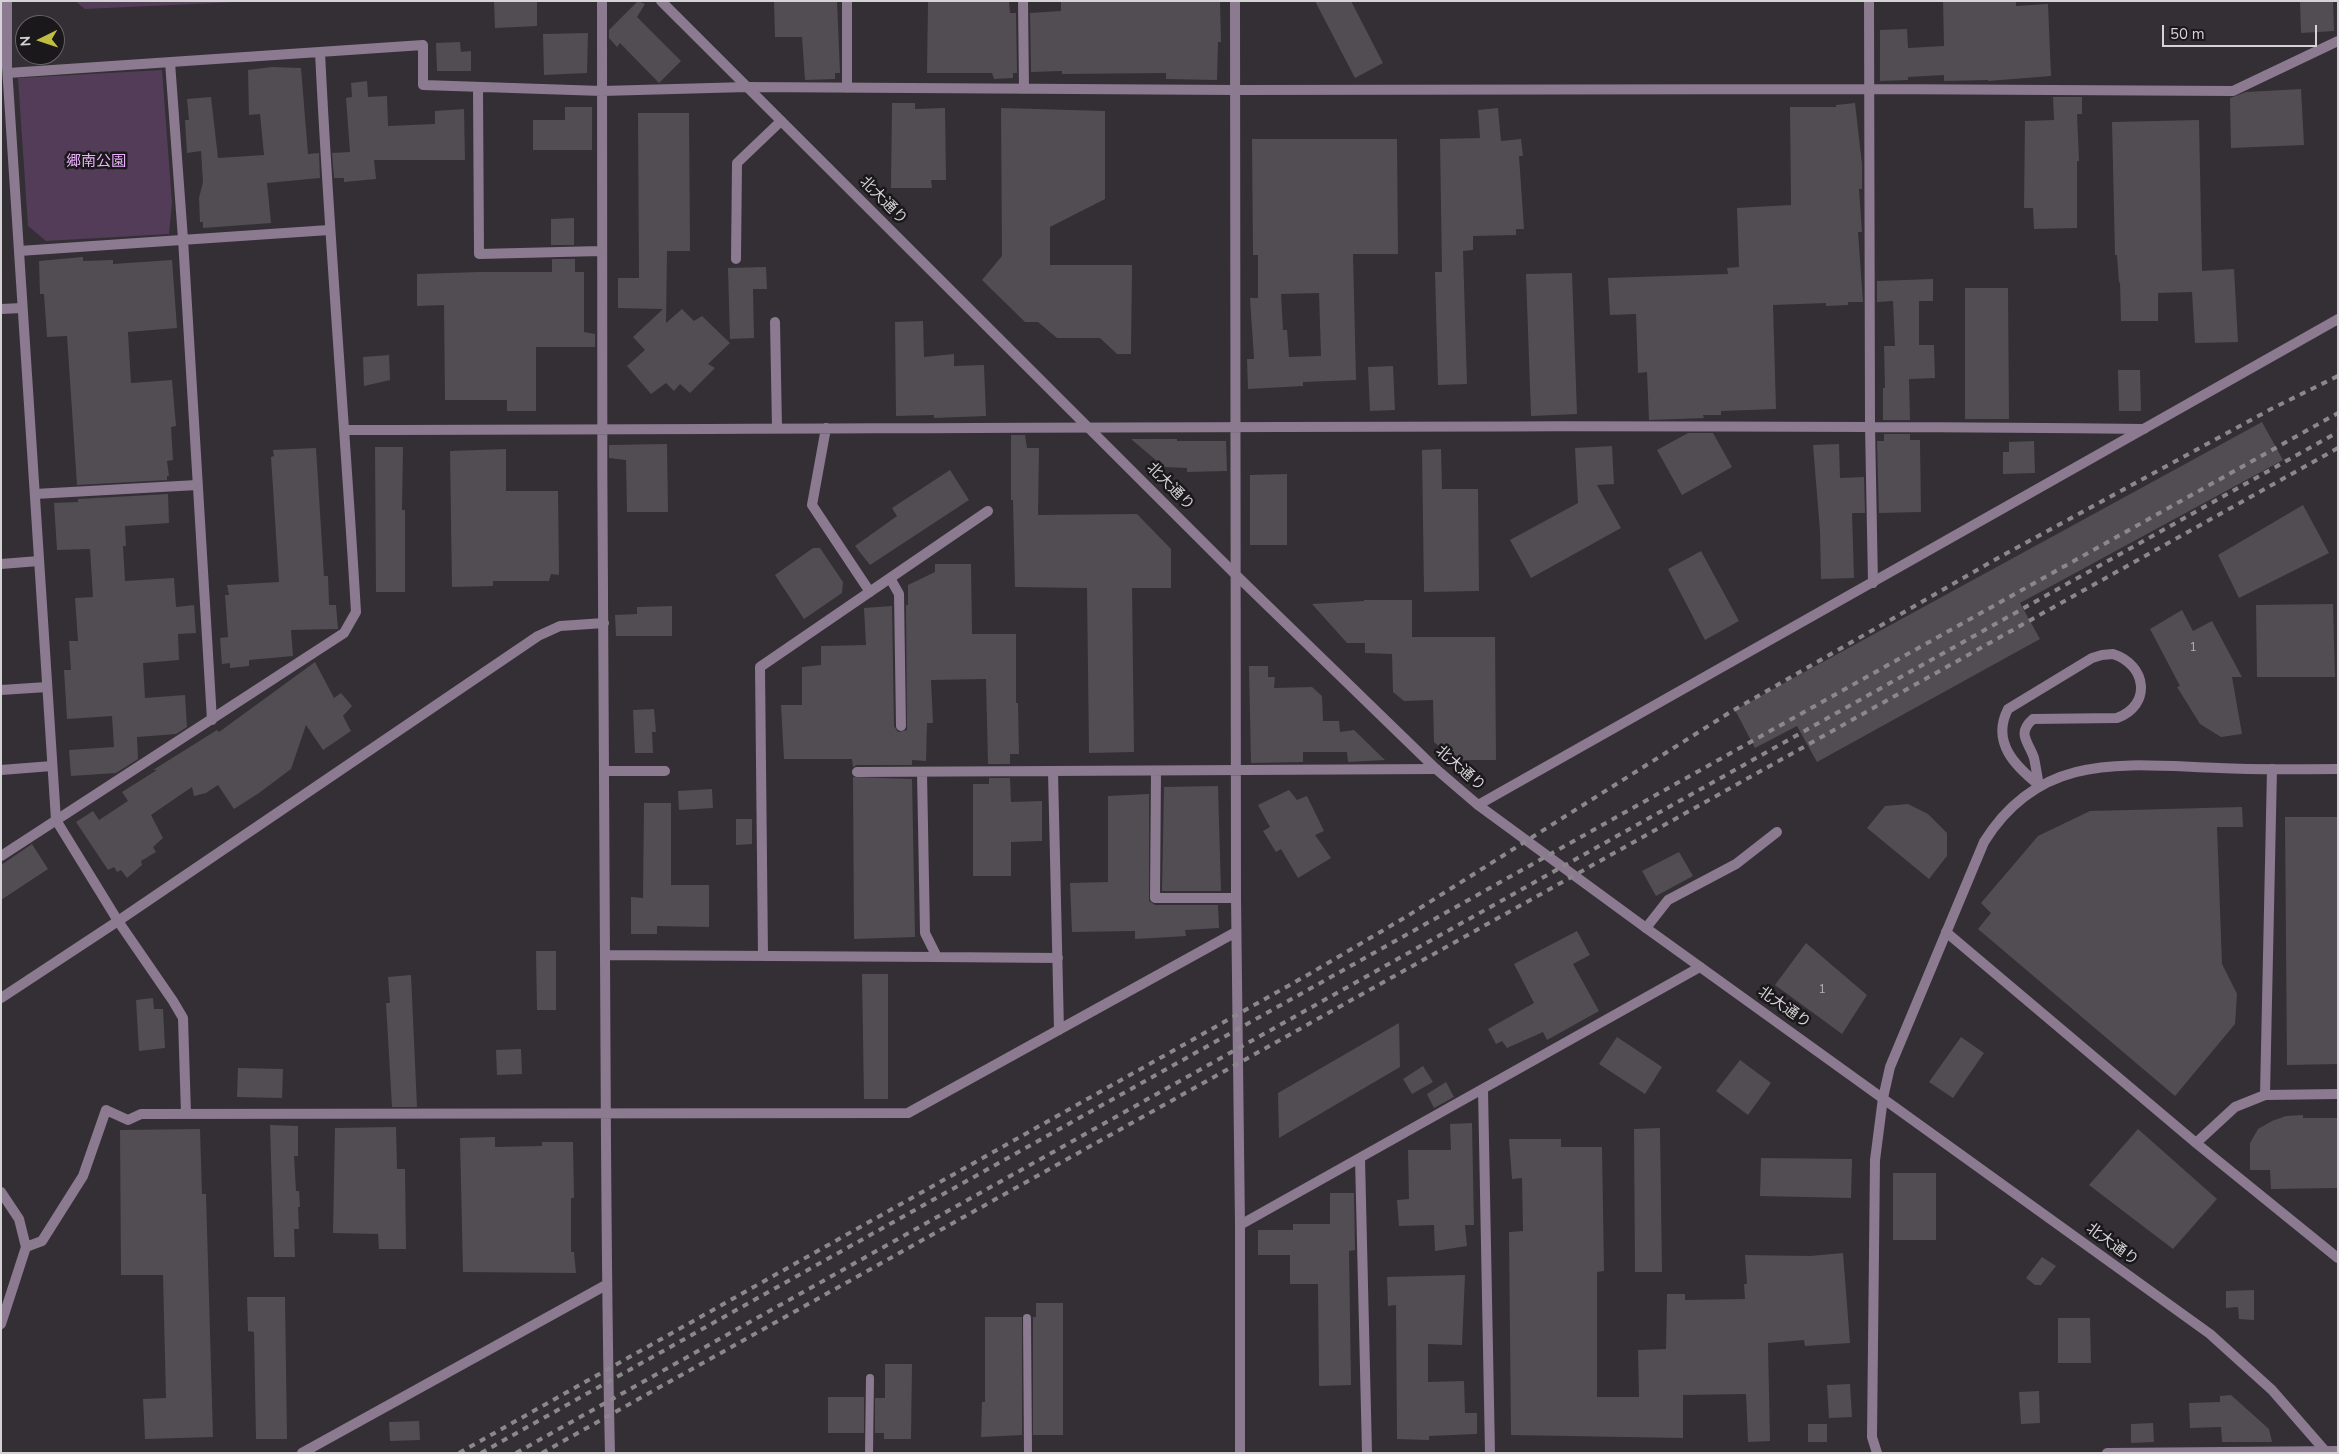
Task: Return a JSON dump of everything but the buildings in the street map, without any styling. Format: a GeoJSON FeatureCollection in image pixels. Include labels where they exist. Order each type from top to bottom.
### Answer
{"type":"FeatureCollection","features":[{"type":"Feature","properties":{"kind":"street"},"geometry":{"type":"LineString","coordinates":[[7,1],[6,70],[56,820],[118,922],[174,1001],[182,1018],[186,1114]]}},
{"type":"Feature","properties":{"kind":"street"},"geometry":{"type":"LineString","coordinates":[[602,1],[601,251],[605,1114],[606,1285],[610,1453]]}},
{"type":"Feature","properties":{"kind":"street","name":"北大通り"},"geometry":{"type":"LineString","coordinates":[[661,1],[1236,575],[1436,769],[1478,805],[1646,928],[2210,1334],[2272,1390],[2327,1452]]}},
{"type":"Feature","properties":{"kind":"street"},"geometry":{"type":"LineString","coordinates":[[847,1],[847,88]]}},
{"type":"Feature","properties":{"kind":"street"},"geometry":{"type":"LineString","coordinates":[[1023,1],[1024,89]]}},
{"type":"Feature","properties":{"kind":"street"},"geometry":{"type":"LineString","coordinates":[[1235,1],[1235,770],[1240,1226],[1240,1453]]}},
{"type":"Feature","properties":{"kind":"street"},"geometry":{"type":"LineString","coordinates":[[1870,1],[1870,426],[1873,583]]}},
{"type":"Feature","properties":{"kind":"street"},"geometry":{"type":"LineString","coordinates":[[6,70],[170,62],[423,45],[423,85],[478,88],[602,91],[747,87],[1235,90],[1870,89],[2234,92],[2338,41]]}},
{"type":"Feature","properties":{"kind":"street"},"geometry":{"type":"LineString","coordinates":[[1,856],[344,633],[356,612],[345,430],[329,230],[320,52]]}},
{"type":"Feature","properties":{"kind":"street"},"geometry":{"type":"LineString","coordinates":[[170,62],[183,239],[212,720]]}},
{"type":"Feature","properties":{"kind":"street"},"geometry":{"type":"LineString","coordinates":[[478,88],[479,254],[601,251]]}},
{"type":"Feature","properties":{"kind":"street"},"geometry":{"type":"LineString","coordinates":[[736,259],[738,163],[781,121]]}},
{"type":"Feature","properties":{"kind":"street"},"geometry":{"type":"LineString","coordinates":[[18,250],[329,230]]}},
{"type":"Feature","properties":{"kind":"street"},"geometry":{"type":"LineString","coordinates":[[1,309],[22,308]]}},
{"type":"Feature","properties":{"kind":"street"},"geometry":{"type":"LineString","coordinates":[[1478,805],[2338,319]]}},
{"type":"Feature","properties":{"kind":"street"},"geometry":{"type":"LineString","coordinates":[[775,322],[777,428]]}},
{"type":"Feature","properties":{"kind":"street"},"geometry":{"type":"LineString","coordinates":[[345,430],[1870,426],[2144,429]]}},
{"type":"Feature","properties":{"kind":"street"},"geometry":{"type":"LineString","coordinates":[[826,428],[812,505],[870,592]]}},
{"type":"Feature","properties":{"kind":"street"},"geometry":{"type":"LineString","coordinates":[[35,494],[197,485]]}},
{"type":"Feature","properties":{"kind":"street"},"geometry":{"type":"LineString","coordinates":[[763,956],[760,667],[988,512]]}},
{"type":"Feature","properties":{"kind":"street"},"geometry":{"type":"LineString","coordinates":[[1,564],[39,561]]}},
{"type":"Feature","properties":{"kind":"street"},"geometry":{"type":"LineString","coordinates":[[890,578],[899,594],[901,726]]}},
{"type":"Feature","properties":{"kind":"street"},"geometry":{"type":"LineString","coordinates":[[1,998],[118,922],[538,636],[560,626],[604,624]]}},
{"type":"Feature","properties":{"kind":"street"},"geometry":{"type":"LineString","coordinates":[[2102,654],[2113,654],[2124,658],[2133,665],[2139,675],[2141,686],[2140,697],[2126,715],[2117,718],[2039,718],[2033,719],[2027,725],[2024,736],[2034,757],[2039,785],[2016,766],[2002,739],[2003,723],[2008,709],[2092,658],[2102,654]]}},
{"type":"Feature","properties":{"kind":"street"},"geometry":{"type":"LineString","coordinates":[[1,690],[47,687]]}},
{"type":"Feature","properties":{"kind":"street"},"geometry":{"type":"LineString","coordinates":[[1,770],[52,766]]}},
{"type":"Feature","properties":{"kind":"street"},"geometry":{"type":"LineString","coordinates":[[1878,1453],[1872,1437],[1875,1160],[1883,1098],[1890,1067],[1984,842],[1993,827],[2016,802],[2039,785],[2070,772],[2091,767],[2175,766],[2338,769]]}},
{"type":"Feature","properties":{"kind":"street"},"geometry":{"type":"LineString","coordinates":[[857,772],[1156,772],[1436,769]]}},
{"type":"Feature","properties":{"kind":"street"},"geometry":{"type":"LineString","coordinates":[[2266,1095],[2272,769]]}},
{"type":"Feature","properties":{"kind":"street"},"geometry":{"type":"LineString","coordinates":[[604,771],[665,771]]}},
{"type":"Feature","properties":{"kind":"street"},"geometry":{"type":"LineString","coordinates":[[922,772],[925,933],[937,957]]}},
{"type":"Feature","properties":{"kind":"street"},"geometry":{"type":"LineString","coordinates":[[1053,772],[1059,1030]]}},
{"type":"Feature","properties":{"kind":"street"},"geometry":{"type":"LineString","coordinates":[[1156,772],[1155,898],[1236,898]]}},
{"type":"Feature","properties":{"kind":"street"},"geometry":{"type":"LineString","coordinates":[[1646,928],[1668,900],[1736,864],[1777,832]]}},
{"type":"Feature","properties":{"kind":"street"},"geometry":{"type":"LineString","coordinates":[[26,1247],[42,1241],[83,1176],[106,1110],[128,1120],[141,1114],[908,1114],[1236,932]]}},
{"type":"Feature","properties":{"kind":"street"},"geometry":{"type":"LineString","coordinates":[[1946,932],[2196,1143],[2338,1258]]}},
{"type":"Feature","properties":{"kind":"street"},"geometry":{"type":"LineString","coordinates":[[605,955],[1058,958]]}},
{"type":"Feature","properties":{"kind":"street"},"geometry":{"type":"LineString","coordinates":[[1240,1226],[1700,967]]}},
{"type":"Feature","properties":{"kind":"street"},"geometry":{"type":"LineString","coordinates":[[1483,1089],[1490,1453]]}},
{"type":"Feature","properties":{"kind":"street"},"geometry":{"type":"LineString","coordinates":[[2196,1143],[2235,1108],[2266,1095],[2338,1094]]}},
{"type":"Feature","properties":{"kind":"street"},"geometry":{"type":"LineString","coordinates":[[1360,1158],[1367,1453]]}},
{"type":"Feature","properties":{"kind":"street"},"geometry":{"type":"LineString","coordinates":[[1,1192],[19,1219],[26,1247],[1,1324]]}},
{"type":"Feature","properties":{"kind":"street"},"geometry":{"type":"LineString","coordinates":[[302,1453],[606,1285]]}},
{"type":"Feature","properties":{"kind":"street"},"geometry":{"type":"LineString","coordinates":[[2107,1453],[2338,1451]]}},
{"type":"Feature","properties":{"kind":"lane"},"geometry":{"type":"LineString","coordinates":[[1027,1318],[1028,1453]]}},
{"type":"Feature","properties":{"kind":"lane"},"geometry":{"type":"LineString","coordinates":[[869,1453],[870,1378]]}},
{"type":"Feature","properties":{"kind":"green space"},"geometry":{"type":"Polygon","coordinates":[[[75,1],[259,1],[85,9],[75,1]]]}},
{"type":"Feature","properties":{"kind":"green space","name":"郷南公園"},"geometry":{"type":"Polygon","coordinates":[[[162,70],[172,203],[169,234],[46,241],[28,226],[18,78],[162,70]]]}},
{"type":"Feature","properties":{"kind":"railway"},"geometry":{"type":"LineString","coordinates":[[459,1453],[1311,973],[1409,915],[1732,711],[1998,558],[2271,409],[2338,376]]}},
{"type":"Feature","properties":{"kind":"railway"},"geometry":{"type":"LineString","coordinates":[[481,1453],[2338,413]]}},
{"type":"Feature","properties":{"kind":"railway"},"geometry":{"type":"LineString","coordinates":[[516,1453],[2338,432]]}},
{"type":"Feature","properties":{"kind":"railway"},"geometry":{"type":"LineString","coordinates":[[542,1453],[2338,448]]}}]}
